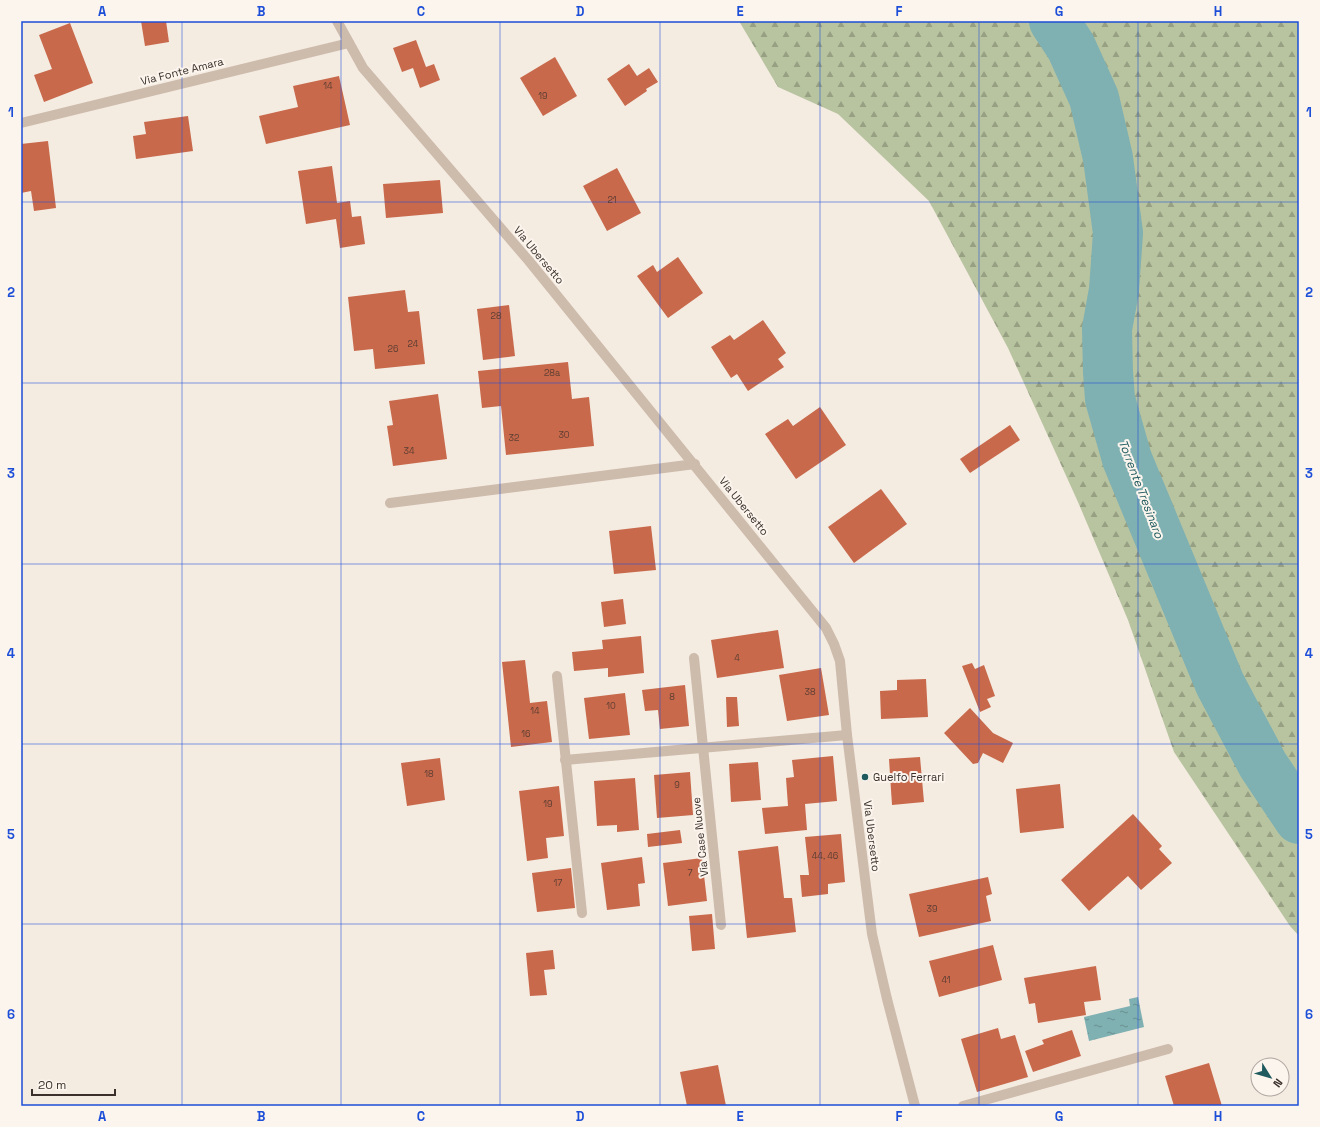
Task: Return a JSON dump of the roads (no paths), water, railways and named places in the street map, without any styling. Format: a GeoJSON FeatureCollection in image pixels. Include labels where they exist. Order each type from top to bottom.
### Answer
{"type":"FeatureCollection","features":[{"type":"Feature","properties":{"kind":"street","name":"Via Ubersetto"},"geometry":{"type":"LineString","coordinates":[[337,21],[363,68],[529,261],[826,628],[840,661],[847,735],[872,934],[886,998],[915,1106]]}},
{"type":"Feature","properties":{"kind":"street","name":"Via Fonte Amara"},"geometry":{"type":"LineString","coordinates":[[21,123],[349,43]]}},
{"type":"Feature","properties":{"kind":"street"},"geometry":{"type":"LineString","coordinates":[[390,503],[694,464]]}},
{"type":"Feature","properties":{"kind":"street","name":"Via Case Nuove"},"geometry":{"type":"LineString","coordinates":[[694,658],[721,925]]}},
{"type":"Feature","properties":{"kind":"street"},"geometry":{"type":"LineString","coordinates":[[557,676],[582,913]]}},
{"type":"Feature","properties":{"kind":"street"},"geometry":{"type":"LineString","coordinates":[[565,760],[847,735]]}},
{"type":"Feature","properties":{"kind":"street"},"geometry":{"type":"LineString","coordinates":[[963,1106],[1168,1050]]}},
{"type":"Feature","properties":{"kind":"water"},"geometry":{"type":"Polygon","coordinates":[[[1138,997],[1144,1027],[1089,1041],[1084,1017],[1130,1006],[1129,999],[1138,997]]]}},
{"type":"Feature","properties":{"kind":"waterway","name":"Torrente Tresinaro"},"geometry":{"type":"LineString","coordinates":[[1054,21],[1071,47],[1094,98],[1108,158],[1118,233],[1114,290],[1107,329],[1108,372],[1110,399],[1127,459],[1220,684],[1263,765],[1299,819]]}},
{"type":"Feature","properties":{"kind":"place","name":"Guelfo Ferrari"},"geometry":{"type":"Point","coordinates":[865,777]}}]}
